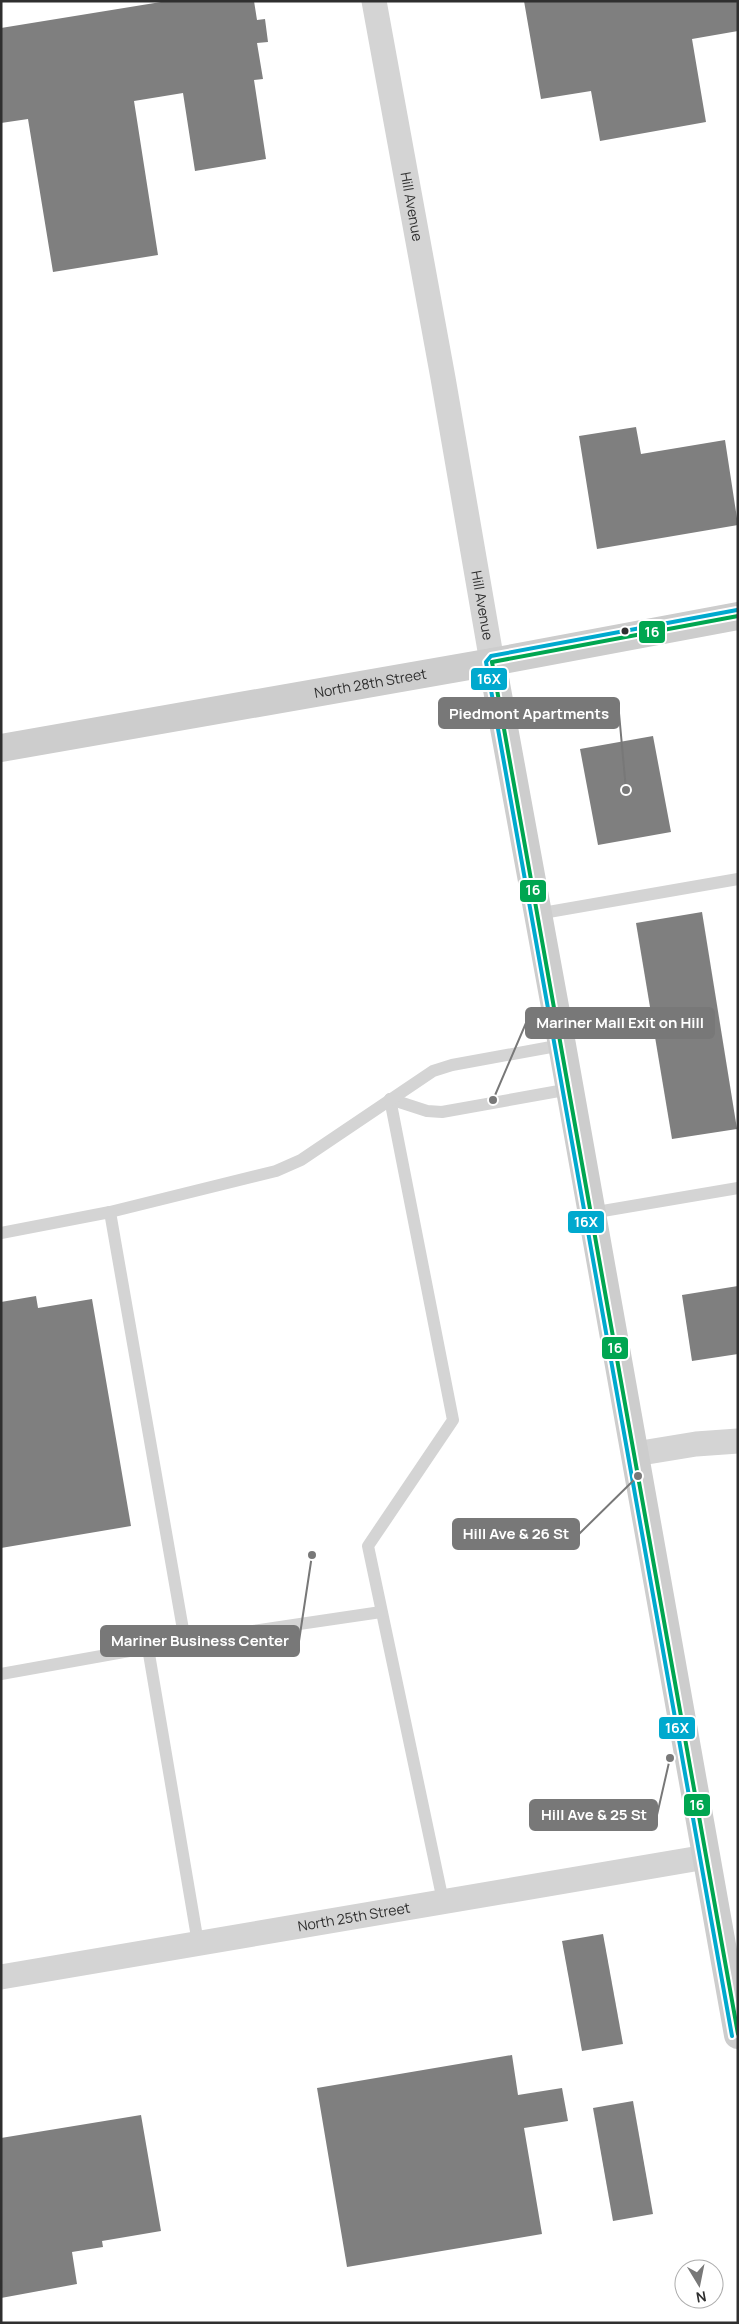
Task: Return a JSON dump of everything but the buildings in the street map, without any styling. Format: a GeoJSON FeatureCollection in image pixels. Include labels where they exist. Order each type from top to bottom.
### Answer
{"type":"FeatureCollection","features":[{"type":"Feature","properties":{"kind":"street","name":"Hill Avenue"},"geometry":{"type":"LineString","coordinates":[[374,1],[443,378],[492,662],[738,2035]]}},
{"type":"Feature","properties":{"kind":"street","name":"North 28th Street"},"geometry":{"type":"LineString","coordinates":[[1,748],[492,662],[738,616]]}},
{"type":"Feature","properties":{"kind":"street"},"geometry":{"type":"LineString","coordinates":[[635,1454],[696,1444],[738,1441]]}},
{"type":"Feature","properties":{"kind":"street","name":"North 25th Street"},"geometry":{"type":"LineString","coordinates":[[1,1977],[706,1857]]}},
{"type":"Feature","properties":{"kind":"lane"},"geometry":{"type":"LineString","coordinates":[[537,914],[738,879]]}},
{"type":"Feature","properties":{"kind":"lane"},"geometry":{"type":"LineString","coordinates":[[1,1233],[110,1212],[276,1171],[301,1160],[424,1076],[441,1068],[562,1045]]}},
{"type":"Feature","properties":{"kind":"lane"},"geometry":{"type":"LineString","coordinates":[[390,1099],[427,1112],[442,1112],[570,1089]]}},
{"type":"Feature","properties":{"kind":"lane"},"geometry":{"type":"LineString","coordinates":[[390,1099],[454,1420],[368,1546],[443,1901]]}},
{"type":"Feature","properties":{"kind":"lane"},"geometry":{"type":"LineString","coordinates":[[591,1213],[738,1188]]}},
{"type":"Feature","properties":{"kind":"lane"},"geometry":{"type":"LineString","coordinates":[[110,1212],[185,1641]]}},
{"type":"Feature","properties":{"kind":"lane"},"geometry":{"type":"LineString","coordinates":[[1,1674],[185,1641],[381,1612]]}},
{"type":"Feature","properties":{"kind":"lane"},"geometry":{"type":"LineString","coordinates":[[148,1648],[198,1943]]}},
{"type":"Feature","properties":{"kind":"transit line","name":"16X"},"geometry":{"type":"LineString","coordinates":[[732,2036],[486,662],[491,656],[737,610]]}},
{"type":"Feature","properties":{"kind":"transit line","name":"16"},"geometry":{"type":"LineString","coordinates":[[492,662],[738,616]]}},
{"type":"Feature","properties":{"kind":"transit line","name":"16"},"geometry":{"type":"LineString","coordinates":[[492,662],[738,2034]]}},
{"type":"Feature","properties":{"kind":"place","name":"Piedmont Apartments"},"geometry":{"type":"Point","coordinates":[626,790]}},
{"type":"Feature","properties":{"kind":"place","name":"Mariner Mall Exit on Hill"},"geometry":{"type":"Point","coordinates":[493,1100]}},
{"type":"Feature","properties":{"kind":"place","name":"Hill Ave & 26 St"},"geometry":{"type":"Point","coordinates":[638,1476]}},
{"type":"Feature","properties":{"kind":"place","name":"Mariner Business Center"},"geometry":{"type":"Point","coordinates":[312,1555]}},
{"type":"Feature","properties":{"kind":"place","name":"Hill Ave & 25 St"},"geometry":{"type":"Point","coordinates":[670,1758]}}]}
